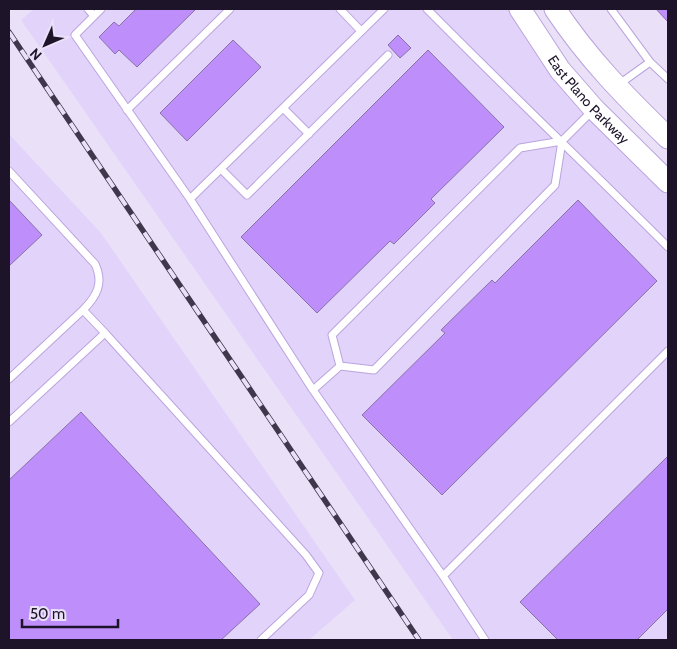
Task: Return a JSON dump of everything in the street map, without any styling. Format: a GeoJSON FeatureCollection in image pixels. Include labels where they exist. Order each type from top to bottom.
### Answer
{"type":"FeatureCollection","features":[{"type":"Feature","properties":{"kind":"main road","name":"East Plano Parkway"},"geometry":{"type":"LineString","coordinates":[[520,9],[560,70],[594,110],[668,182]]}},
{"type":"Feature","properties":{"kind":"main road","name":"East Plano Parkway"},"geometry":{"type":"LineString","coordinates":[[555,9],[578,44],[616,87],[668,138]]}},
{"type":"Feature","properties":{"kind":"main road"},"geometry":{"type":"LineString","coordinates":[[594,110],[616,87]]}},
{"type":"Feature","properties":{"kind":"lane"},"geometry":{"type":"LineString","coordinates":[[88,9],[94,16]]}},
{"type":"Feature","properties":{"kind":"lane"},"geometry":{"type":"LineString","coordinates":[[101,9],[75,35],[190,200],[313,390],[443,576],[485,640]]}},
{"type":"Feature","properties":{"kind":"lane"},"geometry":{"type":"LineString","coordinates":[[127,110],[230,9]]}},
{"type":"Feature","properties":{"kind":"lane"},"geometry":{"type":"LineString","coordinates":[[340,9],[361,31]]}},
{"type":"Feature","properties":{"kind":"lane"},"geometry":{"type":"LineString","coordinates":[[190,200],[384,9]]}},
{"type":"Feature","properties":{"kind":"lane"},"geometry":{"type":"LineString","coordinates":[[427,9],[536,119],[562,141],[668,247]]}},
{"type":"Feature","properties":{"kind":"lane"},"geometry":{"type":"LineString","coordinates":[[610,9],[650,62],[668,79]]}},
{"type":"Feature","properties":{"kind":"lane"},"geometry":{"type":"LineString","coordinates":[[221,169],[247,196],[388,55]]}},
{"type":"Feature","properties":{"kind":"lane"},"geometry":{"type":"LineString","coordinates":[[616,87],[650,62]]}},
{"type":"Feature","properties":{"kind":"lane"},"geometry":{"type":"LineString","coordinates":[[283,108],[309,134]]}},
{"type":"Feature","properties":{"kind":"lane"},"geometry":{"type":"LineString","coordinates":[[340,366],[332,335],[520,148],[562,141],[594,110]]}},
{"type":"Feature","properties":{"kind":"lane"},"geometry":{"type":"LineString","coordinates":[[313,390],[340,366],[374,370],[555,185],[562,141]]}},
{"type":"Feature","properties":{"kind":"lane"},"geometry":{"type":"LineString","coordinates":[[9,171],[95,264],[99,273],[98,291],[83,310],[9,379]]}},
{"type":"Feature","properties":{"kind":"lane"},"geometry":{"type":"LineString","coordinates":[[83,310],[306,555],[318,573],[309,595],[261,640]]}},
{"type":"Feature","properties":{"kind":"lane"},"geometry":{"type":"LineString","coordinates":[[9,422],[105,333]]}},
{"type":"Feature","properties":{"kind":"lane"},"geometry":{"type":"LineString","coordinates":[[443,576],[668,351]]}},
{"type":"Feature","properties":{"kind":"shaded area"},"geometry":{"type":"Polygon","coordinates":[[[34,9],[510,9],[618,143],[668,193],[668,640],[453,640],[21,20],[34,9]]]}},
{"type":"Feature","properties":{"kind":"shaded area"},"geometry":{"type":"Polygon","coordinates":[[[9,134],[101,233],[355,600],[309,640],[9,640],[9,134]]]}},
{"type":"Feature","properties":{"kind":"building"},"geometry":{"type":"Polygon","coordinates":[[[136,9],[196,9],[137,67],[119,50],[115,54],[99,37],[114,22],[119,26],[136,9]]]}},
{"type":"Feature","properties":{"kind":"building"},"geometry":{"type":"Polygon","coordinates":[[[656,9],[668,9],[668,22],[656,9]]]}},
{"type":"Feature","properties":{"kind":"building"},"geometry":{"type":"Polygon","coordinates":[[[398,35],[411,48],[400,58],[388,45],[398,35]]]}},
{"type":"Feature","properties":{"kind":"building"},"geometry":{"type":"Polygon","coordinates":[[[233,40],[261,67],[187,141],[160,113],[233,40]]]}},
{"type":"Feature","properties":{"kind":"building"},"geometry":{"type":"Polygon","coordinates":[[[428,50],[504,127],[431,199],[435,203],[394,244],[390,241],[317,313],[241,237],[428,50]]]}},
{"type":"Feature","properties":{"kind":"building"},"geometry":{"type":"Polygon","coordinates":[[[9,200],[42,235],[9,266],[9,200]]]}},
{"type":"Feature","properties":{"kind":"building"},"geometry":{"type":"Polygon","coordinates":[[[578,200],[657,281],[442,495],[362,415],[445,333],[441,330],[492,280],[495,283],[578,200]]]}},
{"type":"Feature","properties":{"kind":"building"},"geometry":{"type":"Polygon","coordinates":[[[81,412],[260,604],[221,640],[9,640],[9,480],[81,412]]]}},
{"type":"Feature","properties":{"kind":"building"},"geometry":{"type":"Polygon","coordinates":[[[668,456],[668,609],[637,640],[558,640],[520,602],[668,456]]]}},
{"type":"Feature","properties":{"kind":"railway"},"geometry":{"type":"LineString","coordinates":[[9,32],[419,640]]}}]}
